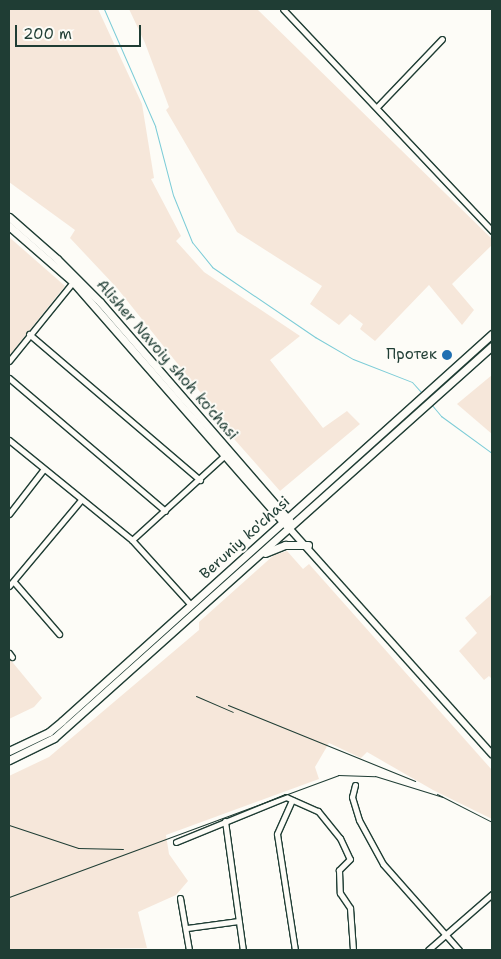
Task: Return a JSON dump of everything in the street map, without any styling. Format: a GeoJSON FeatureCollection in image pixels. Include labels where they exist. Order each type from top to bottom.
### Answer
{"type":"FeatureCollection","features":[{"type":"Feature","properties":{"kind":"main road","name":"Alisher Navoiy shoh ko'chasi"},"geometry":{"type":"LineString","coordinates":[[9,217],[57,259],[100,302],[289,524]]}},
{"type":"Feature","properties":{"kind":"main road","name":"Alisher Navoiy shoh ko'chasi"},"geometry":{"type":"LineString","coordinates":[[9,226],[73,282],[224,456],[289,524]]}},
{"type":"Feature","properties":{"kind":"main road","name":"Beruniy ko'chasi"},"geometry":{"type":"LineString","coordinates":[[438,389],[470,354],[492,334]]}},
{"type":"Feature","properties":{"kind":"main road","name":"Beruniy ko'chasi"},"geometry":{"type":"LineString","coordinates":[[9,751],[49,732],[192,605],[289,524],[409,414],[492,346]]}},
{"type":"Feature","properties":{"kind":"main road"},"geometry":{"type":"LineString","coordinates":[[470,354],[476,360]]}},
{"type":"Feature","properties":{"kind":"main road","name":"Beruniy ko'chasi"},"geometry":{"type":"LineString","coordinates":[[9,760],[54,738],[258,557],[289,524]]}},
{"type":"Feature","properties":{"kind":"main road"},"geometry":{"type":"LineString","coordinates":[[258,557],[285,545],[308,546]]}},
{"type":"Feature","properties":{"kind":"street"},"geometry":{"type":"LineString","coordinates":[[283,9],[492,231]]}},
{"type":"Feature","properties":{"kind":"street"},"geometry":{"type":"LineString","coordinates":[[377,107],[442,39]]}},
{"type":"Feature","properties":{"kind":"street"},"geometry":{"type":"LineString","coordinates":[[9,361],[73,282]]}},
{"type":"Feature","properties":{"kind":"street"},"geometry":{"type":"LineString","coordinates":[[29,334],[200,480]]}},
{"type":"Feature","properties":{"kind":"street"},"geometry":{"type":"LineString","coordinates":[[9,378],[165,511]]}},
{"type":"Feature","properties":{"kind":"street"},"geometry":{"type":"LineString","coordinates":[[9,440],[43,470],[132,540],[192,605]]}},
{"type":"Feature","properties":{"kind":"street"},"geometry":{"type":"LineString","coordinates":[[132,540],[200,480],[224,456]]}},
{"type":"Feature","properties":{"kind":"street"},"geometry":{"type":"LineString","coordinates":[[9,514],[43,470]]}},
{"type":"Feature","properties":{"kind":"street"},"geometry":{"type":"LineString","coordinates":[[9,586],[80,500]]}},
{"type":"Feature","properties":{"kind":"street","name":"Alisher Navoiy shoh ko'chasi"},"geometry":{"type":"LineString","coordinates":[[289,524],[492,754]]}},
{"type":"Feature","properties":{"kind":"street"},"geometry":{"type":"LineString","coordinates":[[14,582],[59,634]]}},
{"type":"Feature","properties":{"kind":"street"},"geometry":{"type":"LineString","coordinates":[[355,785],[352,797],[359,820],[383,864],[459,950]]}},
{"type":"Feature","properties":{"kind":"street"},"geometry":{"type":"LineString","coordinates":[[176,842],[274,800],[286,797],[318,811],[340,838],[350,859],[339,870],[340,893],[350,908],[354,950]]}},
{"type":"Feature","properties":{"kind":"street"},"geometry":{"type":"LineString","coordinates":[[292,800],[277,834],[295,950]]}},
{"type":"Feature","properties":{"kind":"street"},"geometry":{"type":"LineString","coordinates":[[225,821],[243,950]]}},
{"type":"Feature","properties":{"kind":"street"},"geometry":{"type":"LineString","coordinates":[[428,950],[492,894]]}},
{"type":"Feature","properties":{"kind":"street"},"geometry":{"type":"LineString","coordinates":[[180,898],[187,928],[189,950]]}},
{"type":"Feature","properties":{"kind":"street"},"geometry":{"type":"LineString","coordinates":[[187,928],[239,921]]}},
{"type":"Feature","properties":{"kind":"shaded area"},"geometry":{"type":"Polygon","coordinates":[[[9,9],[98,9],[142,104],[154,178],[151,179],[181,236],[176,241],[204,272],[300,336],[270,360],[323,428],[347,411],[360,424],[280,491],[227,431],[229,428],[117,288],[70,238],[75,230],[9,182],[9,9]]]}},
{"type":"Feature","properties":{"kind":"shaded area"},"geometry":{"type":"Polygon","coordinates":[[[129,9],[257,9],[492,239],[492,245],[452,284],[474,310],[462,325],[429,285],[375,341],[360,329],[363,324],[350,314],[339,325],[310,304],[322,286],[237,232],[166,110],[169,107],[145,43],[129,9]]]}},
{"type":"Feature","properties":{"kind":"shaded area"},"geometry":{"type":"Polygon","coordinates":[[[9,237],[65,286],[9,356],[9,237]]]}},
{"type":"Feature","properties":{"kind":"shaded area"},"geometry":{"type":"Polygon","coordinates":[[[492,375],[492,434],[457,404],[492,375]]]}},
{"type":"Feature","properties":{"kind":"shaded area"},"geometry":{"type":"Polygon","coordinates":[[[287,551],[303,569],[309,564],[492,770],[492,819],[433,790],[367,752],[361,758],[329,743],[315,767],[319,779],[166,835],[169,854],[188,881],[176,895],[138,912],[147,948],[9,950],[9,776],[49,757],[199,630],[199,622],[274,555],[287,551]]]}},
{"type":"Feature","properties":{"kind":"shaded area"},"geometry":{"type":"Polygon","coordinates":[[[492,594],[492,679],[489,676],[484,680],[459,651],[477,633],[465,618],[492,594]]]}},
{"type":"Feature","properties":{"kind":"shaded area"},"geometry":{"type":"Polygon","coordinates":[[[9,658],[42,698],[34,707],[9,719],[9,658]]]}},
{"type":"Feature","properties":{"kind":"waterway"},"geometry":{"type":"LineString","coordinates":[[104,9],[155,126],[173,195],[192,242],[212,267],[315,337],[353,359],[412,382],[422,393]]}},
{"type":"Feature","properties":{"kind":"waterway"},"geometry":{"type":"LineString","coordinates":[[431,404],[441,416],[492,453]]}},
{"type":"Feature","properties":{"kind":"railway"},"geometry":{"type":"LineString","coordinates":[[196,696],[233,712]]}},
{"type":"Feature","properties":{"kind":"railway"},"geometry":{"type":"LineString","coordinates":[[228,705],[415,781]]}},
{"type":"Feature","properties":{"kind":"railway"},"geometry":{"type":"LineString","coordinates":[[9,897],[338,775],[375,776],[443,797]]}},
{"type":"Feature","properties":{"kind":"railway"},"geometry":{"type":"LineString","coordinates":[[437,794],[492,822]]}},
{"type":"Feature","properties":{"kind":"railway"},"geometry":{"type":"LineString","coordinates":[[9,825],[78,848],[123,849]]}},
{"type":"Feature","properties":{"kind":"place","name":"Протек"},"geometry":{"type":"Point","coordinates":[447,355]}}]}
